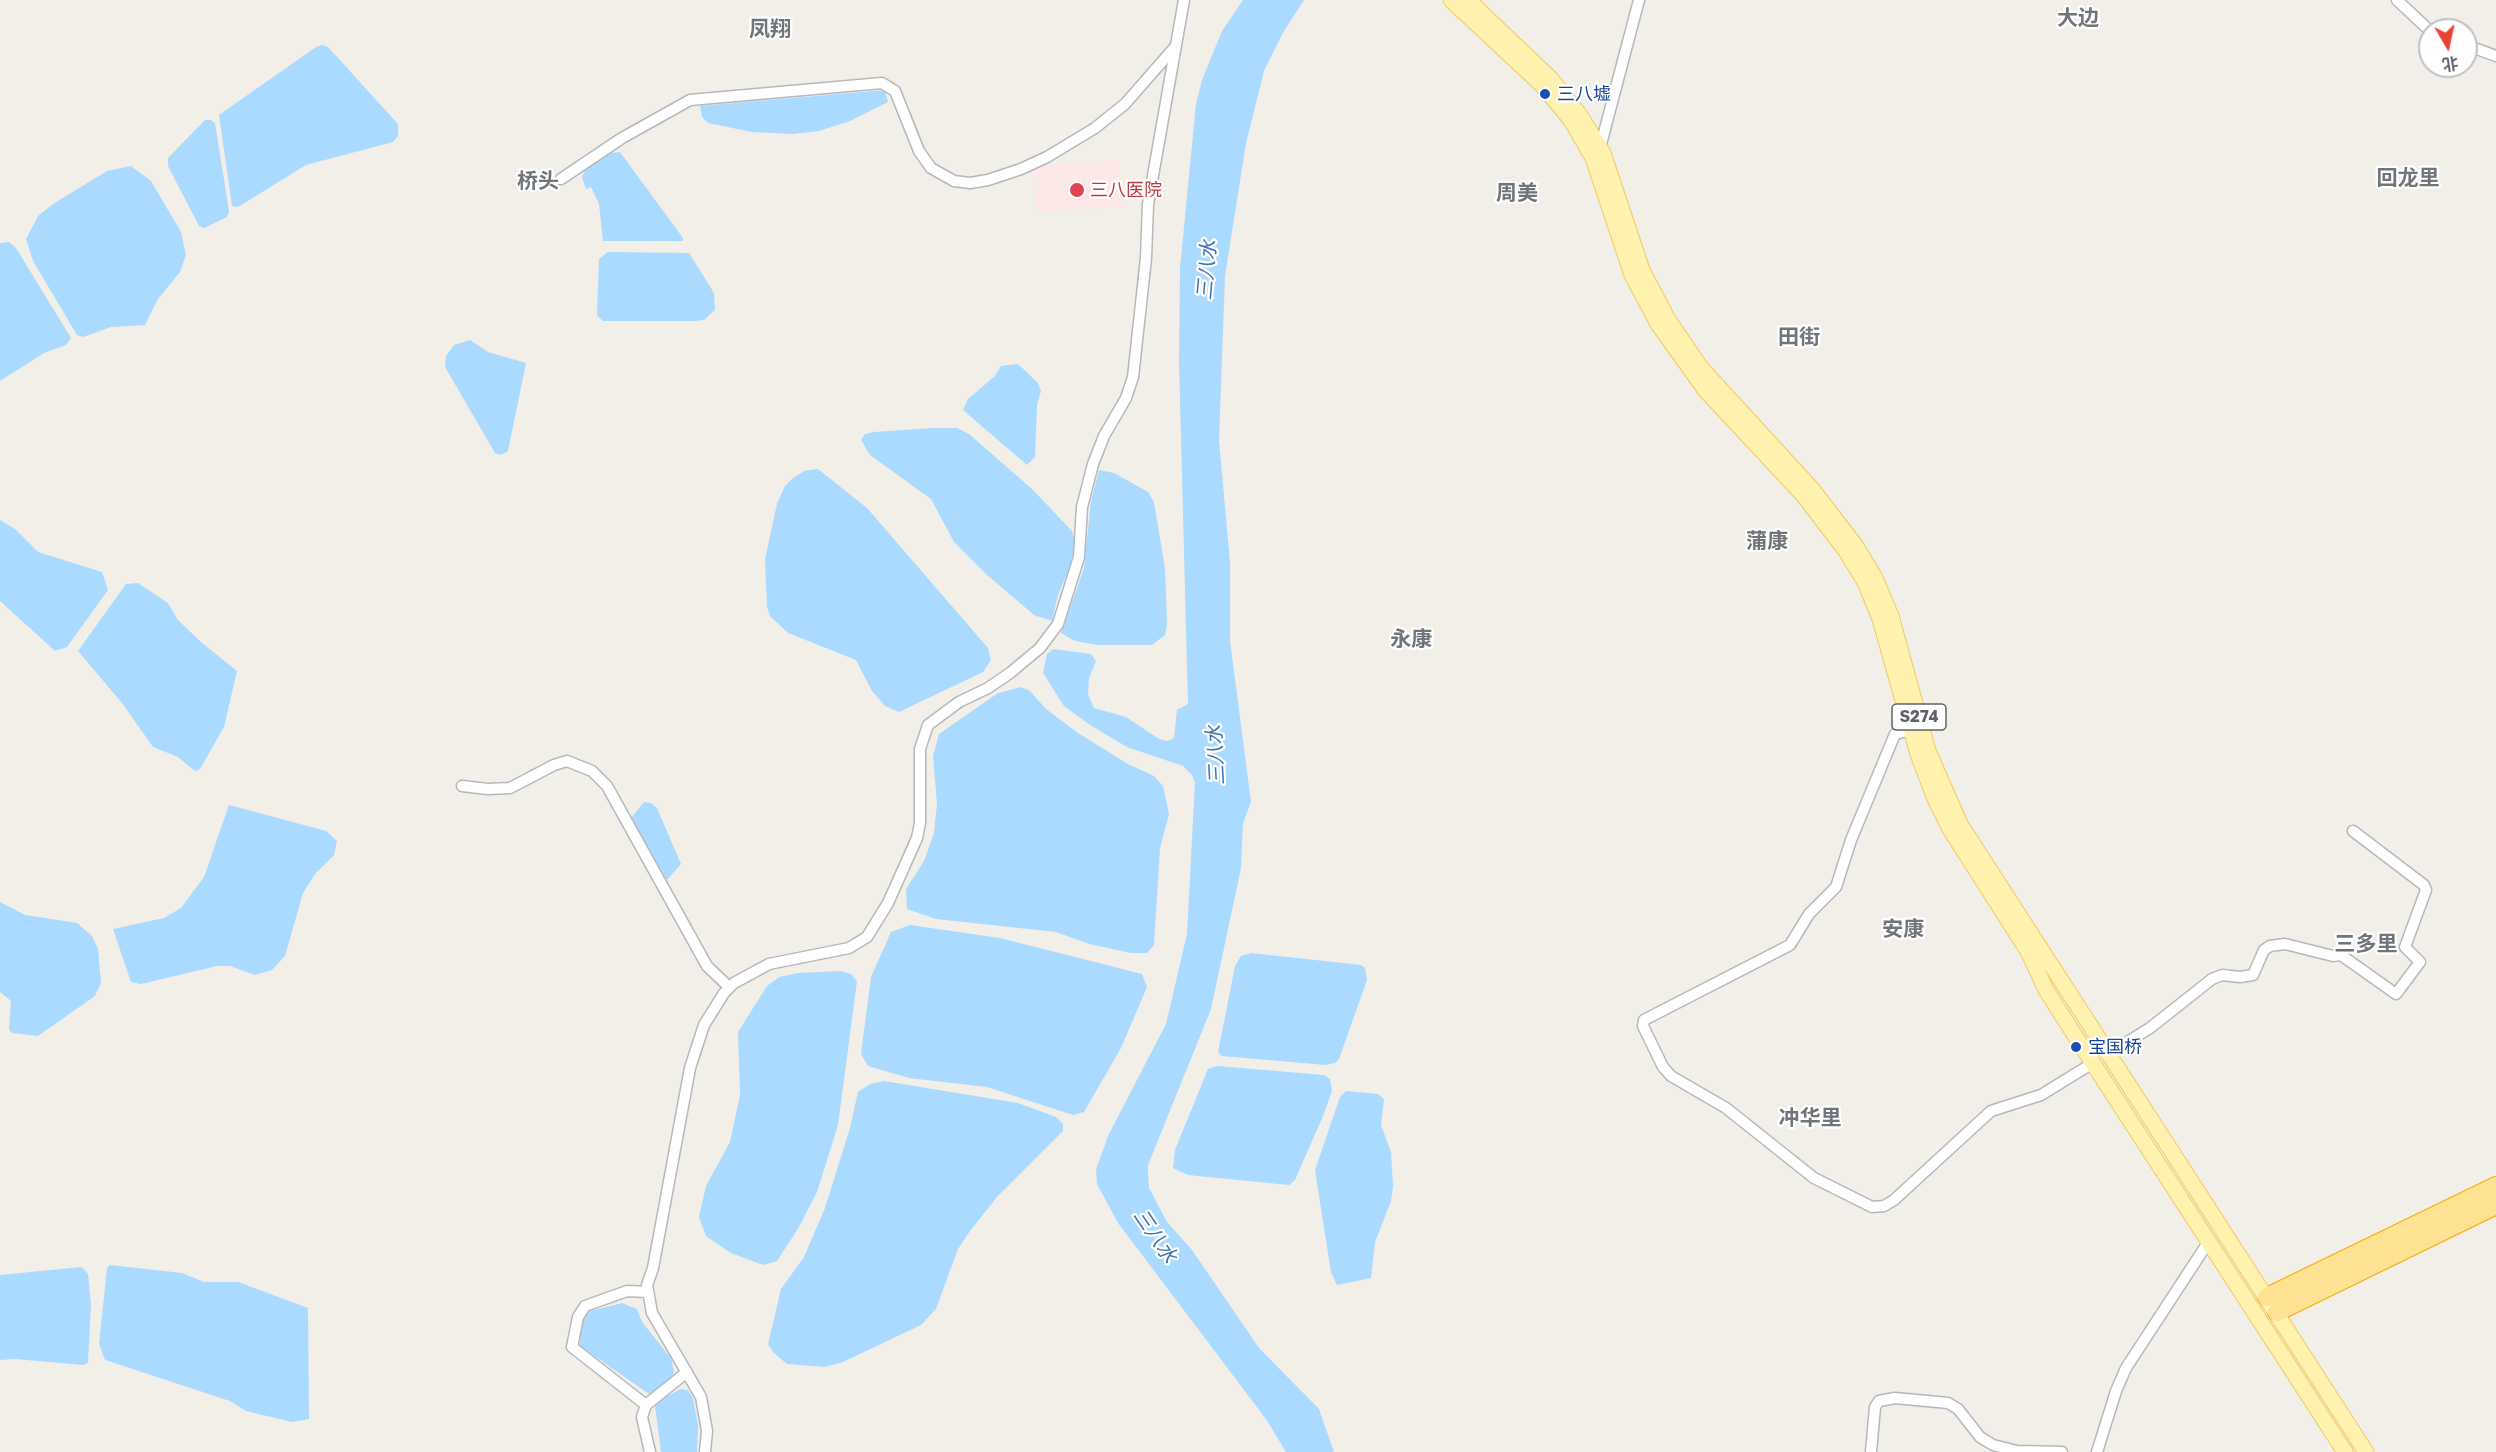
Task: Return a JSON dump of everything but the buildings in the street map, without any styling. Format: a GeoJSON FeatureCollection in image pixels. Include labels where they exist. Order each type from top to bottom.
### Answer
{"type":"FeatureCollection","features":[{"type":"Feature","properties":{"kind":"highway"},"geometry":{"type":"LineString","coordinates":[[2272,1304],[2496,1186]]}},
{"type":"Feature","properties":{"kind":"highway"},"geometry":{"type":"LineString","coordinates":[[2272,1304],[2496,1205]]}},
{"type":"Feature","properties":{"kind":"main road","name":"S274"},"geometry":{"type":"LineString","coordinates":[[1451,0],[1529,72],[1571,120],[1593,158],[1632,275],[1658,324],[1706,391],[1804,496],[1846,551],[1865,582],[1880,619],[1925,775],[1950,829],[2029,953],[2046,990],[2345,1452]]}},
{"type":"Feature","properties":{"kind":"main road","name":"S274"},"geometry":{"type":"LineString","coordinates":[[1468,0],[1551,79],[1579,114],[1600,148],[1614,181],[1642,270],[1667,318],[1714,384],[1830,512],[1875,578],[1899,641],[1928,751],[1945,795],[1974,848],[2366,1452]]}},
{"type":"Feature","properties":{"kind":"main road"},"geometry":{"type":"LineString","coordinates":[[2093,1063],[2109,1054]]}},
{"type":"Feature","properties":{"kind":"street"},"geometry":{"type":"LineString","coordinates":[[705,1452],[707,1431],[702,1404],[687,1372],[652,1313],[648,1292],[690,1068],[704,1026],[729,987],[754,970],[769,964],[849,948],[867,937],[888,903],[917,838],[920,823],[920,749],[928,725],[959,702],[988,688],[1018,667],[1040,648],[1058,624],[1079,557],[1082,507],[1093,464],[1104,436],[1126,398],[1133,377],[1146,258],[1148,204],[1184,0]]}},
{"type":"Feature","properties":{"kind":"street"},"geometry":{"type":"LineString","coordinates":[[1600,148],[1639,0]]}},
{"type":"Feature","properties":{"kind":"street"},"geometry":{"type":"LineString","coordinates":[[2397,0],[2418,20]]}},
{"type":"Feature","properties":{"kind":"street"},"geometry":{"type":"LineString","coordinates":[[561,179],[622,138],[690,100],[882,83],[895,91],[919,151],[931,168],[954,181],[970,183],[988,180],[1047,157],[1095,128],[1125,104],[1174,47]]}},
{"type":"Feature","properties":{"kind":"street"},"geometry":{"type":"LineString","coordinates":[[2478,49],[2496,56]]}},
{"type":"Feature","properties":{"kind":"street"},"geometry":{"type":"LineString","coordinates":[[1912,730],[1895,734],[1851,840],[1836,887],[1809,915],[1790,945],[1644,1020],[1643,1026],[1663,1067],[1671,1076],[1726,1108],[1814,1178],[1872,1207],[1878,1207],[1894,1200],[1991,1111],[2041,1095],[2093,1063]]}},
{"type":"Feature","properties":{"kind":"street"},"geometry":{"type":"LineString","coordinates":[[462,786],[488,789],[510,788],[554,765],[567,761],[592,771],[607,786],[707,966],[729,987]]}},
{"type":"Feature","properties":{"kind":"street"},"geometry":{"type":"LineString","coordinates":[[2109,1054],[2150,1028],[2212,979],[2222,975],[2240,977],[2253,975],[2264,951],[2270,946],[2285,944],[2333,956],[2341,955],[2396,994],[2420,962],[2405,947],[2427,890],[2424,885],[2353,831]]}},
{"type":"Feature","properties":{"kind":"street"},"geometry":{"type":"LineString","coordinates":[[2097,1452],[2116,1391],[2126,1368],[2209,1241]]}},
{"type":"Feature","properties":{"kind":"street"},"geometry":{"type":"LineString","coordinates":[[646,1405],[572,1347],[578,1317],[585,1306],[627,1292],[648,1292]]}},
{"type":"Feature","properties":{"kind":"street"},"geometry":{"type":"LineString","coordinates":[[650,1452],[642,1417],[646,1405],[687,1372]]}},
{"type":"Feature","properties":{"kind":"street"},"geometry":{"type":"LineString","coordinates":[[1871,1452],[1875,1407],[1879,1401],[1894,1398],[1948,1403],[1958,1409],[1980,1437],[1993,1445],[2017,1451],[2062,1452]]}},
{"type":"Feature","properties":{"kind":"shaded area","name":"三八医院"},"geometry":{"type":"Polygon","coordinates":[[[1119,160],[1121,207],[1035,211],[1034,172],[1041,164],[1119,160]]]}},
{"type":"Feature","properties":{"kind":"water","name":"三八水"},"geometry":{"type":"Polygon","coordinates":[[[1243,0],[1304,0],[1284,31],[1264,71],[1246,143],[1225,276],[1219,440],[1230,563],[1230,641],[1251,802],[1243,823],[1241,868],[1211,1009],[1148,1165],[1148,1173],[1149,1188],[1167,1222],[1192,1250],[1259,1348],[1319,1409],[1334,1452],[1286,1452],[1266,1419],[1118,1223],[1097,1184],[1096,1169],[1109,1134],[1166,1024],[1187,934],[1195,783],[1192,775],[1183,766],[1127,747],[1090,725],[1064,706],[1043,673],[1047,654],[1053,649],[1091,654],[1096,661],[1089,678],[1088,694],[1094,708],[1126,717],[1159,739],[1167,741],[1174,738],[1177,710],[1188,704],[1179,362],[1180,268],[1196,104],[1202,80],[1222,31],[1243,0]]]}},
{"type":"Feature","properties":{"kind":"water"},"geometry":{"type":"Polygon","coordinates":[[[322,45],[328,47],[398,124],[398,136],[393,142],[306,165],[238,207],[232,206],[219,115],[322,45]]]}},
{"type":"Feature","properties":{"kind":"water"},"geometry":{"type":"Polygon","coordinates":[[[885,90],[888,102],[850,121],[819,131],[793,134],[752,132],[708,123],[702,117],[700,106],[885,90]]]}},
{"type":"Feature","properties":{"kind":"water"},"geometry":{"type":"Polygon","coordinates":[[[205,120],[215,123],[229,211],[227,217],[204,228],[199,226],[168,166],[168,158],[205,120]]]}},
{"type":"Feature","properties":{"kind":"water"},"geometry":{"type":"Polygon","coordinates":[[[620,152],[683,241],[603,241],[599,204],[591,187],[586,189],[582,177],[585,170],[611,153],[620,152]]]}},
{"type":"Feature","properties":{"kind":"water"},"geometry":{"type":"Polygon","coordinates":[[[131,166],[151,181],[181,232],[186,255],[180,272],[158,299],[145,325],[111,327],[83,337],[77,335],[33,261],[26,239],[38,216],[53,204],[107,171],[131,166]]]}},
{"type":"Feature","properties":{"kind":"water"},"geometry":{"type":"Polygon","coordinates":[[[9,242],[16,248],[71,338],[66,345],[44,353],[0,381],[0,243],[9,242]]]}},
{"type":"Feature","properties":{"kind":"water"},"geometry":{"type":"Polygon","coordinates":[[[608,252],[689,253],[714,293],[715,310],[704,320],[695,321],[603,321],[597,315],[599,259],[608,252]]]}},
{"type":"Feature","properties":{"kind":"water"},"geometry":{"type":"Polygon","coordinates":[[[470,340],[488,352],[526,363],[508,451],[501,455],[495,453],[445,367],[446,356],[454,345],[470,340]]]}},
{"type":"Feature","properties":{"kind":"water"},"geometry":{"type":"Polygon","coordinates":[[[1018,364],[1038,383],[1041,391],[1037,405],[1035,457],[1027,465],[963,410],[968,399],[995,376],[1001,366],[1018,364]]]}},
{"type":"Feature","properties":{"kind":"water"},"geometry":{"type":"Polygon","coordinates":[[[957,428],[969,434],[1032,489],[1072,531],[1075,540],[1071,564],[1058,595],[1052,621],[1034,615],[986,574],[954,542],[931,499],[870,455],[861,440],[865,434],[874,432],[957,428]]]}},
{"type":"Feature","properties":{"kind":"water"},"geometry":{"type":"Polygon","coordinates":[[[818,469],[867,508],[988,648],[991,660],[983,672],[899,712],[885,706],[872,691],[856,660],[788,633],[770,616],[767,607],[765,559],[777,504],[785,486],[792,479],[804,471],[818,469]]]}},
{"type":"Feature","properties":{"kind":"water"},"geometry":{"type":"Polygon","coordinates":[[[1099,470],[1114,473],[1148,492],[1154,502],[1165,568],[1167,624],[1165,635],[1152,645],[1098,645],[1075,641],[1061,633],[1084,568],[1091,501],[1099,470]]]}},
{"type":"Feature","properties":{"kind":"water"},"geometry":{"type":"Polygon","coordinates":[[[0,520],[15,529],[38,552],[102,572],[108,590],[67,647],[55,651],[0,601],[0,520]]]}},
{"type":"Feature","properties":{"kind":"water"},"geometry":{"type":"Polygon","coordinates":[[[138,583],[168,603],[178,620],[237,671],[224,727],[200,769],[195,771],[178,757],[153,747],[122,703],[78,651],[126,584],[138,583]]]}},
{"type":"Feature","properties":{"kind":"water"},"geometry":{"type":"Polygon","coordinates":[[[1021,687],[1030,691],[1046,709],[1078,733],[1128,764],[1154,776],[1163,786],[1169,814],[1160,848],[1154,945],[1147,953],[1131,953],[1089,944],[1056,932],[936,919],[907,909],[906,889],[924,861],[934,833],[937,804],[933,756],[939,734],[998,693],[1021,687]]]}},
{"type":"Feature","properties":{"kind":"water"},"geometry":{"type":"Polygon","coordinates":[[[644,802],[651,803],[657,808],[681,864],[667,880],[631,818],[644,802]]]}},
{"type":"Feature","properties":{"kind":"water"},"geometry":{"type":"Polygon","coordinates":[[[229,805],[326,831],[337,841],[334,855],[315,874],[303,893],[285,956],[272,970],[255,975],[230,966],[217,966],[141,984],[131,982],[113,929],[164,918],[181,908],[204,877],[229,805]]]}},
{"type":"Feature","properties":{"kind":"water"},"geometry":{"type":"Polygon","coordinates":[[[0,902],[25,915],[77,923],[92,936],[98,949],[101,983],[95,996],[38,1036],[12,1033],[9,1029],[11,1001],[0,992],[0,902]]]}},
{"type":"Feature","properties":{"kind":"water"},"geometry":{"type":"Polygon","coordinates":[[[910,925],[1000,938],[1142,974],[1147,987],[1121,1048],[1084,1112],[1073,1115],[987,1087],[909,1078],[868,1066],[861,1054],[871,977],[891,932],[910,925]]]}},
{"type":"Feature","properties":{"kind":"water"},"geometry":{"type":"Polygon","coordinates":[[[1251,953],[1361,965],[1365,968],[1367,980],[1339,1059],[1335,1063],[1326,1065],[1222,1056],[1218,1052],[1235,966],[1241,956],[1251,953]]]}},
{"type":"Feature","properties":{"kind":"water"},"geometry":{"type":"Polygon","coordinates":[[[841,971],[851,974],[857,981],[838,1125],[817,1192],[799,1227],[777,1261],[763,1265],[731,1253],[706,1236],[699,1217],[706,1186],[730,1142],[740,1095],[738,1032],[767,986],[779,977],[798,973],[841,971]]]}},
{"type":"Feature","properties":{"kind":"water"},"geometry":{"type":"Polygon","coordinates":[[[1217,1066],[1324,1075],[1330,1079],[1332,1091],[1323,1116],[1295,1180],[1289,1185],[1188,1175],[1173,1168],[1175,1150],[1208,1069],[1217,1066]]]}},
{"type":"Feature","properties":{"kind":"water"},"geometry":{"type":"Polygon","coordinates":[[[884,1081],[1018,1103],[1056,1117],[1063,1124],[1063,1131],[997,1197],[970,1231],[958,1249],[936,1309],[921,1325],[843,1362],[824,1367],[787,1364],[774,1353],[768,1344],[781,1289],[804,1257],[825,1208],[850,1128],[858,1092],[870,1084],[884,1081]]]}},
{"type":"Feature","properties":{"kind":"water"},"geometry":{"type":"Polygon","coordinates":[[[1346,1091],[1378,1094],[1384,1099],[1381,1125],[1391,1152],[1393,1186],[1391,1201],[1375,1242],[1371,1278],[1337,1285],[1331,1272],[1315,1170],[1340,1097],[1346,1091]]]}},
{"type":"Feature","properties":{"kind":"water"},"geometry":{"type":"Polygon","coordinates":[[[110,1265],[182,1273],[204,1282],[238,1282],[308,1308],[309,1419],[292,1422],[246,1411],[230,1401],[105,1360],[99,1344],[107,1268],[110,1265]]]}},
{"type":"Feature","properties":{"kind":"water"},"geometry":{"type":"Polygon","coordinates":[[[82,1267],[88,1274],[91,1305],[88,1363],[83,1365],[15,1359],[0,1360],[0,1275],[82,1267]]]}},
{"type":"Feature","properties":{"kind":"water"},"geometry":{"type":"Polygon","coordinates":[[[622,1303],[637,1309],[642,1322],[671,1358],[674,1372],[654,1393],[649,1394],[580,1346],[581,1317],[586,1312],[622,1303]]]}},
{"type":"Feature","properties":{"kind":"water"},"geometry":{"type":"Polygon","coordinates":[[[681,1389],[688,1390],[693,1398],[698,1425],[697,1452],[661,1452],[655,1406],[662,1399],[681,1389]]]}},
{"type":"Feature","properties":{"kind":"place","name":"三八墟"},"geometry":{"type":"Point","coordinates":[1545,94]}},
{"type":"Feature","properties":{"kind":"place","name":"三八医院"},"geometry":{"type":"Point","coordinates":[1077,190]}},
{"type":"Feature","properties":{"kind":"place","name":"宝国桥"},"geometry":{"type":"Point","coordinates":[2076,1047]}},
{"type":"Feature","properties":{"kind":"district","name":"大边"},"geometry":{"type":"Point","coordinates":[2078,18]}},
{"type":"Feature","properties":{"kind":"district","name":"凤翔"},"geometry":{"type":"Point","coordinates":[770,29]}},
{"type":"Feature","properties":{"kind":"district","name":"回龙里"},"geometry":{"type":"Point","coordinates":[2408,178]}},
{"type":"Feature","properties":{"kind":"district","name":"桥头"},"geometry":{"type":"Point","coordinates":[538,181]}},
{"type":"Feature","properties":{"kind":"district","name":"周美"},"geometry":{"type":"Point","coordinates":[1517,193]}},
{"type":"Feature","properties":{"kind":"district","name":"田街"},"geometry":{"type":"Point","coordinates":[1799,337]}},
{"type":"Feature","properties":{"kind":"district","name":"蒲康"},"geometry":{"type":"Point","coordinates":[1767,541]}},
{"type":"Feature","properties":{"kind":"district","name":"永康"},"geometry":{"type":"Point","coordinates":[1411,639]}},
{"type":"Feature","properties":{"kind":"district","name":"安康"},"geometry":{"type":"Point","coordinates":[1903,929]}},
{"type":"Feature","properties":{"kind":"district","name":"三多里"},"geometry":{"type":"Point","coordinates":[2366,944]}},
{"type":"Feature","properties":{"kind":"district","name":"冲华里"},"geometry":{"type":"Point","coordinates":[1810,1118]}}]}
